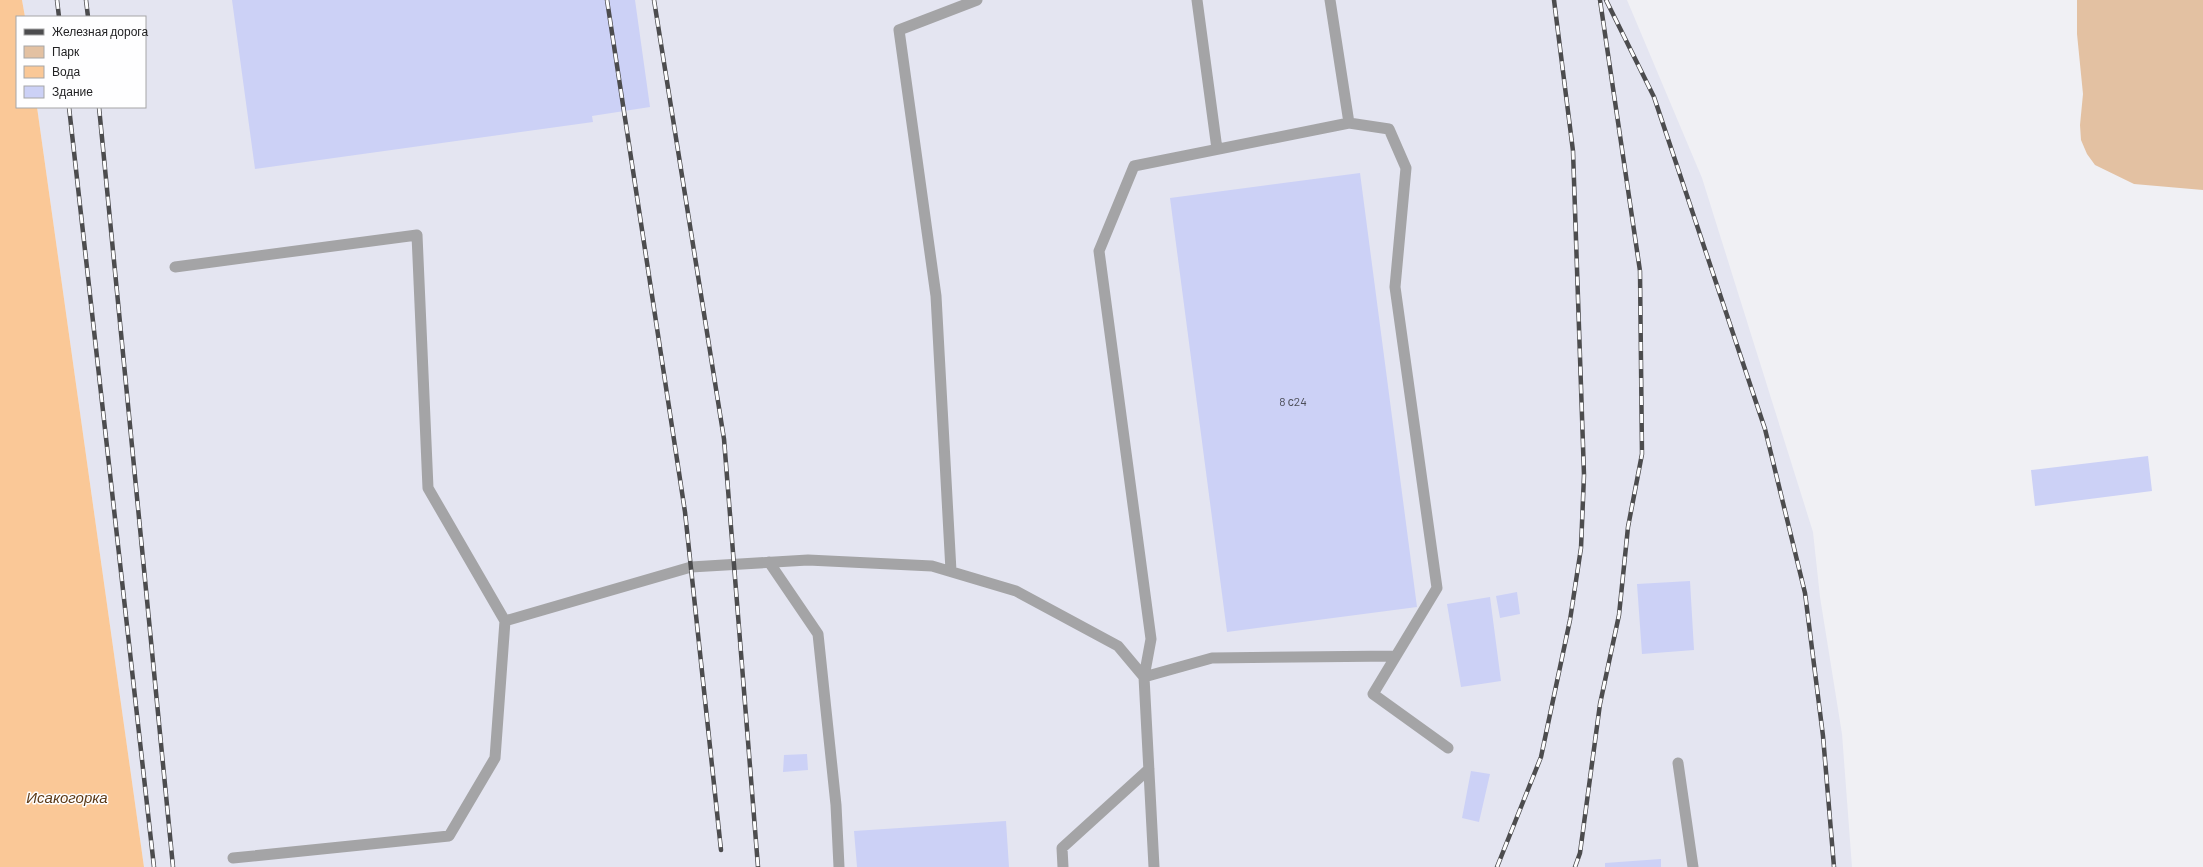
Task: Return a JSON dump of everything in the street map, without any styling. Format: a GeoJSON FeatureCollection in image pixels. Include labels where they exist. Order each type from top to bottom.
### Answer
{"type":"FeatureCollection","features":[{"type":"Feature","properties":{"kind":"lane"},"geometry":{"type":"LineString","coordinates":[[950,572],[936,296],[899,30],[976,0]]}},
{"type":"Feature","properties":{"kind":"lane"},"geometry":{"type":"LineString","coordinates":[[1197,0],[1217,149]]}},
{"type":"Feature","properties":{"kind":"lane"},"geometry":{"type":"LineString","coordinates":[[1330,0],[1349,123]]}},
{"type":"Feature","properties":{"kind":"lane"},"geometry":{"type":"LineString","coordinates":[[1154,867],[1144,677],[1152,639],[1099,251],[1134,166],[1349,123],[1390,128],[1406,168],[1395,287],[1437,588],[1373,694],[1448,748]]}},
{"type":"Feature","properties":{"kind":"lane"},"geometry":{"type":"LineString","coordinates":[[175,267],[417,235],[428,488],[504,621],[495,758],[449,836],[233,858]]}},
{"type":"Feature","properties":{"kind":"lane"},"geometry":{"type":"LineString","coordinates":[[504,621],[691,567],[808,560],[924,565],[1016,591],[1118,646],[1144,677]]}},
{"type":"Feature","properties":{"kind":"lane"},"geometry":{"type":"LineString","coordinates":[[768,562],[818,634],[836,805],[839,867]]}},
{"type":"Feature","properties":{"kind":"lane"},"geometry":{"type":"LineString","coordinates":[[1144,677],[1212,658],[1396,656]]}},
{"type":"Feature","properties":{"kind":"lane"},"geometry":{"type":"LineString","coordinates":[[1678,763],[1693,867]]}},
{"type":"Feature","properties":{"kind":"lane"},"geometry":{"type":"LineString","coordinates":[[1063,867],[1062,848],[1149,769]]}},
{"type":"Feature","properties":{"kind":"shaded area"},"geometry":{"type":"Polygon","coordinates":[[[22,0],[1627,0],[1702,178],[1813,532],[1820,597],[1842,734],[1852,867],[144,867],[37,108],[146,108],[146,16],[25,16],[22,0]]]}},
{"type":"Feature","properties":{"kind":"green space"},"geometry":{"type":"Polygon","coordinates":[[[2077,0],[2203,0],[2203,190],[2134,184],[2095,165],[2087,154],[2081,140],[2080,125],[2083,94],[2077,34],[2077,0]]]}},
{"type":"Feature","properties":{"kind":"water","name":"Исакогорка"},"geometry":{"type":"Polygon","coordinates":[[[0,0],[22,0],[25,16],[16,16],[16,108],[37,108],[144,867],[0,867],[0,0]]]}},
{"type":"Feature","properties":{"kind":"building"},"geometry":{"type":"Polygon","coordinates":[[[232,0],[635,0],[650,107],[592,116],[593,122],[255,169],[232,0]]]}},
{"type":"Feature","properties":{"kind":"building"},"geometry":{"type":"Polygon","coordinates":[[[1360,173],[1417,607],[1227,632],[1170,198],[1360,173]]]}},
{"type":"Feature","properties":{"kind":"building"},"geometry":{"type":"Polygon","coordinates":[[[2148,456],[2152,491],[2035,506],[2031,470],[2148,456]]]}},
{"type":"Feature","properties":{"kind":"building"},"geometry":{"type":"Polygon","coordinates":[[[1690,581],[1694,650],[1642,654],[1637,584],[1690,581]]]}},
{"type":"Feature","properties":{"kind":"building"},"geometry":{"type":"Polygon","coordinates":[[[1517,592],[1520,614],[1500,618],[1496,596],[1517,592]]]}},
{"type":"Feature","properties":{"kind":"building"},"geometry":{"type":"Polygon","coordinates":[[[1490,597],[1501,681],[1461,687],[1447,604],[1490,597]]]}},
{"type":"Feature","properties":{"kind":"building"},"geometry":{"type":"Polygon","coordinates":[[[807,754],[808,770],[783,772],[784,755],[807,754]]]}},
{"type":"Feature","properties":{"kind":"building"},"geometry":{"type":"Polygon","coordinates":[[[1471,771],[1490,774],[1479,822],[1462,818],[1471,771]]]}},
{"type":"Feature","properties":{"kind":"building"},"geometry":{"type":"Polygon","coordinates":[[[1006,821],[1009,867],[857,867],[854,831],[1006,821]]]}},
{"type":"Feature","properties":{"kind":"building"},"geometry":{"type":"Polygon","coordinates":[[[1661,859],[1661,867],[1605,867],[1605,863],[1661,859]]]}},
{"type":"Feature","properties":{"kind":"railway"},"geometry":{"type":"LineString","coordinates":[[57,0],[59,16]]}},
{"type":"Feature","properties":{"kind":"railway"},"geometry":{"type":"LineString","coordinates":[[86,0],[88,16]]}},
{"type":"Feature","properties":{"kind":"railway"},"geometry":{"type":"LineString","coordinates":[[607,0],[685,512],[721,850]]}},
{"type":"Feature","properties":{"kind":"railway"},"geometry":{"type":"LineString","coordinates":[[654,0],[724,439],[758,867]]}},
{"type":"Feature","properties":{"kind":"railway"},"geometry":{"type":"LineString","coordinates":[[1497,867],[1541,757],[1570,620],[1581,548],[1584,475],[1573,151],[1554,0]]}},
{"type":"Feature","properties":{"kind":"railway"},"geometry":{"type":"LineString","coordinates":[[1575,867],[1580,853],[1600,704],[1619,615],[1628,527],[1642,454],[1640,271],[1600,0]]}},
{"type":"Feature","properties":{"kind":"railway"},"geometry":{"type":"LineString","coordinates":[[1606,0],[1654,97],[1765,429],[1805,593],[1823,736],[1834,867]]}},
{"type":"Feature","properties":{"kind":"railway"},"geometry":{"type":"LineString","coordinates":[[69,108],[154,867]]}},
{"type":"Feature","properties":{"kind":"railway"},"geometry":{"type":"LineString","coordinates":[[99,108],[173,867]]}}]}
